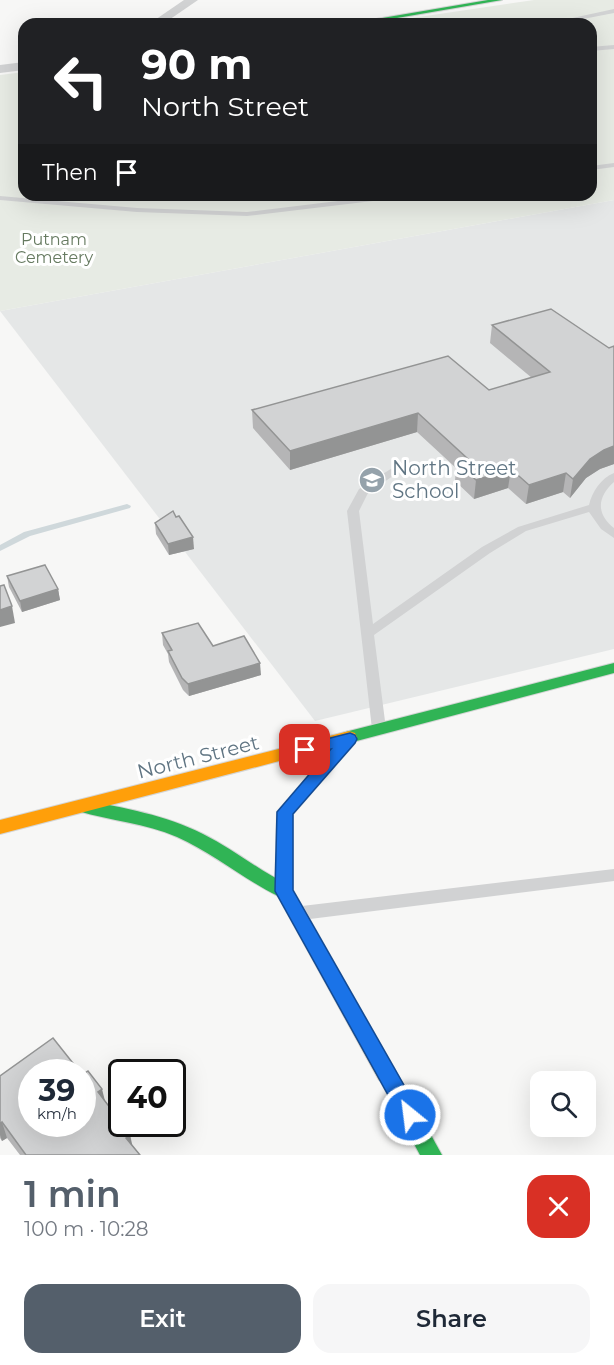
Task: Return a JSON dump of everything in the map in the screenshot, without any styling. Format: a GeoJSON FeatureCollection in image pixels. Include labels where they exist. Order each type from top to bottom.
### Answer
{"type":"FeatureCollection","features":[{"type":"Feature","properties":{"kind":"street"},"geometry":{"type":"LineString","coordinates":[[164,18],[192,0]]}},
{"type":"Feature","properties":{"kind":"street"},"geometry":{"type":"LineString","coordinates":[[386,18],[494,0]]}},
{"type":"Feature","properties":{"kind":"street"},"geometry":{"type":"LineString","coordinates":[[0,69],[18,67]]}},
{"type":"Feature","properties":{"kind":"street","name":"North Street"},"geometry":{"type":"LineString","coordinates":[[0,827],[350,739],[614,668]]}},
{"type":"Feature","properties":{"kind":"street"},"geometry":{"type":"LineString","coordinates":[[350,739],[285,812],[284,891],[432,1155]]}},
{"type":"Feature","properties":{"kind":"street"},"geometry":{"type":"LineString","coordinates":[[84,806],[151,819],[211,846],[256,878],[284,891]]}},
{"type":"Feature","properties":{"kind":"lane"},"geometry":{"type":"LineString","coordinates":[[578,18],[614,11]]}},
{"type":"Feature","properties":{"kind":"lane"},"geometry":{"type":"LineString","coordinates":[[597,49],[614,47]]}},
{"type":"Feature","properties":{"kind":"lane"},"geometry":{"type":"LineString","coordinates":[[597,167],[614,165]]}},
{"type":"Feature","properties":{"kind":"lane"},"geometry":{"type":"LineString","coordinates":[[0,198],[18,200]]}},
{"type":"Feature","properties":{"kind":"lane"},"geometry":{"type":"LineString","coordinates":[[34,201],[137,210],[248,214],[356,201]]}},
{"type":"Feature","properties":{"kind":"lane"},"geometry":{"type":"LineString","coordinates":[[379,730],[353,511],[363,491],[405,463]]}},
{"type":"Feature","properties":{"kind":"lane"},"geometry":{"type":"LineString","coordinates":[[614,476],[597,491],[594,507],[604,527],[614,534]]}},
{"type":"Feature","properties":{"kind":"lane"},"geometry":{"type":"LineString","coordinates":[[367,634],[486,550],[522,529],[594,507]]}},
{"type":"Feature","properties":{"kind":"lane"},"geometry":{"type":"LineString","coordinates":[[298,914],[614,875]]}},
{"type":"Feature","properties":{"kind":"shaded area","name":"North Street School"},"geometry":{"type":"Polygon","coordinates":[[[614,200],[614,649],[315,721],[0,311],[614,200]]]}},
{"type":"Feature","properties":{"kind":"green space","name":"Putnam Cemetery"},"geometry":{"type":"Polygon","coordinates":[[[534,0],[614,0],[614,200],[0,311],[0,75],[18,73],[18,201],[597,201],[597,18],[412,18],[534,0]]]}},
{"type":"Feature","properties":{"kind":"building"},"geometry":{"type":"Polygon","coordinates":[[[551,309],[609,348],[614,346],[614,446],[590,459],[573,479],[566,473],[529,485],[511,469],[476,480],[457,463],[468,459],[418,413],[290,451],[252,410],[448,356],[489,390],[550,372],[492,325],[551,309]]]}},
{"type":"Feature","properties":{"kind":"building"},"geometry":{"type":"Polygon","coordinates":[[[173,511],[193,537],[168,544],[155,523],[173,511]]]}},
{"type":"Feature","properties":{"kind":"building"},"geometry":{"type":"Polygon","coordinates":[[[45,565],[58,589],[20,601],[7,576],[45,565]]]}},
{"type":"Feature","properties":{"kind":"building"},"geometry":{"type":"Polygon","coordinates":[[[4,585],[12,606],[0,610],[0,586],[4,585]]]}},
{"type":"Feature","properties":{"kind":"building"},"geometry":{"type":"Polygon","coordinates":[[[198,623],[213,646],[244,636],[260,663],[188,684],[182,678],[168,651],[172,650],[162,633],[198,623]]]}},
{"type":"Feature","properties":{"kind":"building"},"geometry":{"type":"Polygon","coordinates":[[[53,1038],[70,1059],[24,1059],[53,1038]]]}},
{"type":"Feature","properties":{"kind":"building"},"geometry":{"type":"Polygon","coordinates":[[[18,1063],[18,1137],[96,1137],[96,1081],[102,1089],[98,1092],[108,1105],[108,1137],[127,1137],[140,1155],[26,1155],[2,1122],[0,1124],[0,1076],[18,1063]]]}},
{"type":"Feature","properties":{"kind":"waterway"},"geometry":{"type":"LineString","coordinates":[[0,548],[27,534],[127,506]]}},
{"type":"Feature","properties":{"kind":"traffic: fast"},"geometry":{"type":"LineString","coordinates":[[387,18],[499,0]]}},
{"type":"Feature","properties":{"kind":"traffic: fast"},"geometry":{"type":"LineString","coordinates":[[349,737],[614,668]]}},
{"type":"Feature","properties":{"kind":"traffic: fast"},"geometry":{"type":"LineString","coordinates":[[84,806],[150,821],[182,832],[212,847],[256,876],[284,891]]}},
{"type":"Feature","properties":{"kind":"traffic: fast"},"geometry":{"type":"LineString","coordinates":[[386,1073],[432,1155]]}},
{"type":"Feature","properties":{"kind":"traffic: slow"},"geometry":{"type":"LineString","coordinates":[[0,827],[349,737]]}},
{"type":"Feature","properties":{"kind":"traffic: slow"},"geometry":{"type":"LineString","coordinates":[[349,739],[285,812],[284,891],[386,1073]]}},
{"type":"Feature","properties":{"kind":"place","name":"North Street School"},"geometry":{"type":"Point","coordinates":[372,480]}},
{"type":"Feature","properties":{"kind":"route"},"geometry":{"type":"LineString","coordinates":[[305,750],[350,739],[285,812],[284,891],[410,1115]]}}]}
